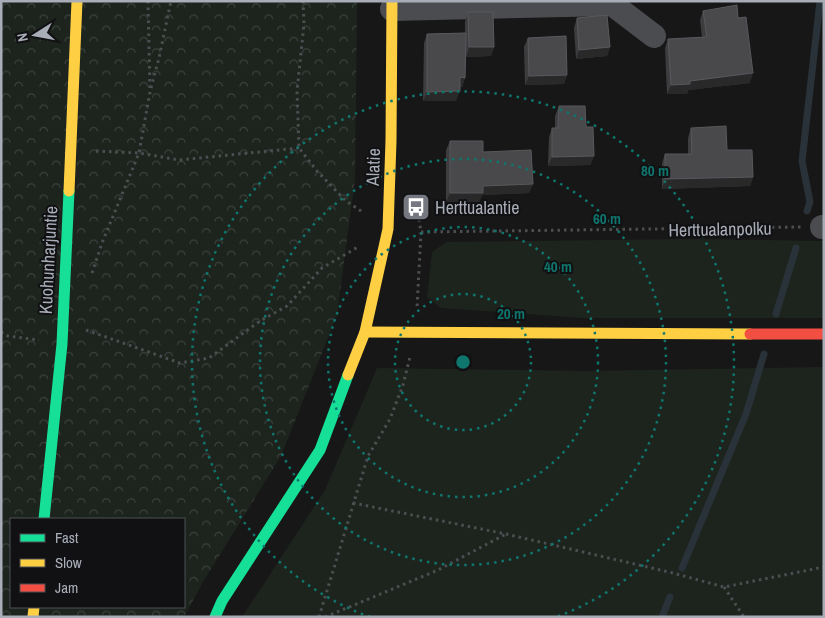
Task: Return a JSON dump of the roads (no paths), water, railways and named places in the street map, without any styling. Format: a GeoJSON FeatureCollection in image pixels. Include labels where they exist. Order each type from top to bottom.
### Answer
{"type":"FeatureCollection","features":[{"type":"Feature","properties":{"kind":"street","name":"Kuohunharjuntie"},"geometry":{"type":"LineString","coordinates":[[44,518],[62,344],[77,1]]}},
{"type":"Feature","properties":{"kind":"street"},"geometry":{"type":"LineString","coordinates":[[392,5],[612,4],[654,36]]}},
{"type":"Feature","properties":{"kind":"street","name":"Alatie"},"geometry":{"type":"LineString","coordinates":[[365,332],[388,229],[392,5]]}},
{"type":"Feature","properties":{"kind":"street"},"geometry":{"type":"LineString","coordinates":[[215,617],[222,601],[320,450],[365,332],[824,334]]}},
{"type":"Feature","properties":{"kind":"waterway"},"geometry":{"type":"LineString","coordinates":[[807,211],[810,202],[802,161],[820,1]]}},
{"type":"Feature","properties":{"kind":"waterway"},"geometry":{"type":"LineString","coordinates":[[776,314],[796,248]]}},
{"type":"Feature","properties":{"kind":"waterway"},"geometry":{"type":"LineString","coordinates":[[682,568],[746,414],[764,354]]}},
{"type":"Feature","properties":{"kind":"waterway"},"geometry":{"type":"LineString","coordinates":[[662,617],[670,597]]}},
{"type":"Feature","properties":{"kind":"place","name":"Herttualantie"},"geometry":{"type":"Point","coordinates":[416,207]}}]}
